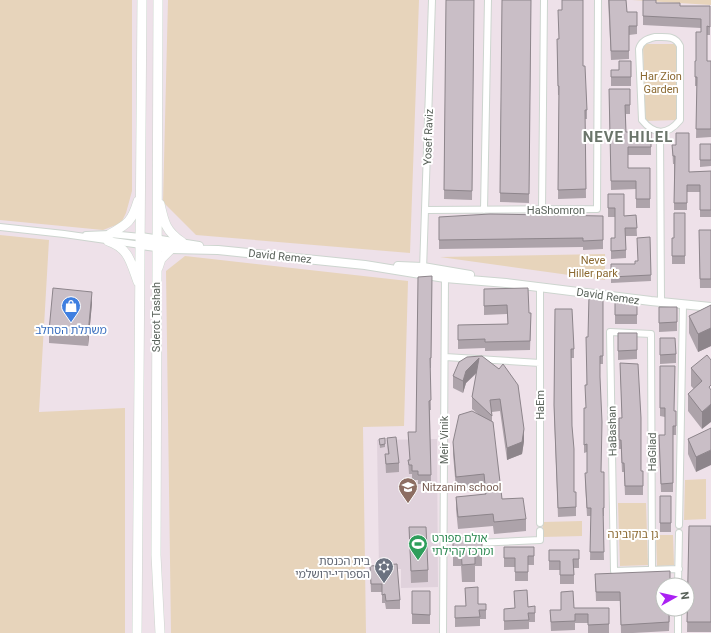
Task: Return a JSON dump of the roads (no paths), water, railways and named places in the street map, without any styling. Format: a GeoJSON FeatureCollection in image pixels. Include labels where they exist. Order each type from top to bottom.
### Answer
{"type":"FeatureCollection","features":[{"type":"Feature","properties":{"kind":"main road","name":"Sderot Tashah"},"geometry":{"type":"LineString","coordinates":[[137,633],[142,0]]}},
{"type":"Feature","properties":{"kind":"main road","name":"Sderot Tashah"},"geometry":{"type":"LineString","coordinates":[[158,0],[156,187],[156,555],[160,633]]}},
{"type":"Feature","properties":{"kind":"main road"},"geometry":{"type":"LineString","coordinates":[[156,187],[164,223],[173,236],[182,242]]}},
{"type":"Feature","properties":{"kind":"main road"},"geometry":{"type":"LineString","coordinates":[[140,289],[128,255],[109,237],[126,225],[134,214],[141,190]]}},
{"type":"Feature","properties":{"kind":"main road"},"geometry":{"type":"LineString","coordinates":[[156,277],[161,259],[171,249]]}},
{"type":"Feature","properties":{"kind":"street","name":"Yosef Raviz"},"geometry":{"type":"LineString","coordinates":[[423,270],[432,0]]}},
{"type":"Feature","properties":{"kind":"street"},"geometry":{"type":"LineString","coordinates":[[484,210],[488,0]]}},
{"type":"Feature","properties":{"kind":"street"},"geometry":{"type":"LineString","coordinates":[[542,210],[544,0]]}},
{"type":"Feature","properties":{"kind":"street","name":"HaShomron"},"geometry":{"type":"LineString","coordinates":[[426,210],[597,209],[598,0]]}},
{"type":"Feature","properties":{"kind":"street"},"geometry":{"type":"LineString","coordinates":[[669,37],[675,39],[680,46],[680,120],[673,127],[660,132],[653,130],[642,120],[640,49],[641,44],[648,38],[669,37]]}},
{"type":"Feature","properties":{"kind":"street"},"geometry":{"type":"LineString","coordinates":[[660,132],[662,302]]}},
{"type":"Feature","properties":{"kind":"street","name":"David Remez"},"geometry":{"type":"LineString","coordinates":[[0,227],[156,243],[182,242],[218,250]]}},
{"type":"Feature","properties":{"kind":"street","name":"David Remez"},"geometry":{"type":"LineString","coordinates":[[156,243],[171,249],[218,250],[423,270],[506,283],[683,305],[711,307]]}},
{"type":"Feature","properties":{"kind":"street","name":"Meir Vinik"},"geometry":{"type":"LineString","coordinates":[[443,633],[445,274]]}},
{"type":"Feature","properties":{"kind":"street","name":"HaEm"},"geometry":{"type":"LineString","coordinates":[[540,287],[540,523]]}},
{"type":"Feature","properties":{"kind":"street"},"geometry":{"type":"LineString","coordinates":[[679,525],[683,305]]}},
{"type":"Feature","properties":{"kind":"street","name":"HaBashan"},"geometry":{"type":"LineString","coordinates":[[651,334],[610,332],[614,571],[652,570]]}},
{"type":"Feature","properties":{"kind":"street","name":"HaGilad"},"geometry":{"type":"LineString","coordinates":[[651,334],[652,570]]}},
{"type":"Feature","properties":{"kind":"street"},"geometry":{"type":"LineString","coordinates":[[445,357],[540,363]]}},
{"type":"Feature","properties":{"kind":"street"},"geometry":{"type":"LineString","coordinates":[[466,544],[540,540],[540,531]]}},
{"type":"Feature","properties":{"kind":"street"},"geometry":{"type":"LineString","coordinates":[[678,577],[679,533]]}},
{"type":"Feature","properties":{"kind":"street"},"geometry":{"type":"LineString","coordinates":[[443,545],[451,545]]}},
{"type":"Feature","properties":{"kind":"street"},"geometry":{"type":"LineString","coordinates":[[652,570],[679,569]]}},
{"type":"Feature","properties":{"kind":"street"},"geometry":{"type":"LineString","coordinates":[[678,617],[678,633]]}},
{"type":"Feature","properties":{"kind":"place","name":"משתלת הסחלב"},"geometry":{"type":"Point","coordinates":[71,323]}},
{"type":"Feature","properties":{"kind":"place","name":"Nitzanim school"},"geometry":{"type":"Point","coordinates":[408,504]}},
{"type":"Feature","properties":{"kind":"place","name":"אולם ספורט ומרכז קהילתי"},"geometry":{"type":"Point","coordinates":[418,561]}},
{"type":"Feature","properties":{"kind":"place","name":"בית הכנסת הספרדי-ירושלמי"},"geometry":{"type":"Point","coordinates":[384,584]}},
{"type":"Feature","properties":{"kind":"district","name":"NEVE HILEL"},"geometry":{"type":"Point","coordinates":[628,137]}},
{"type":"Feature","properties":{"kind":"park label","name":"Har Zion Garden"},"geometry":{"type":"Point","coordinates":[661,82]}},
{"type":"Feature","properties":{"kind":"park label","name":"Neve Hiller park"},"geometry":{"type":"Point","coordinates":[593,266]}},
{"type":"Feature","properties":{"kind":"park label","name":"גן בוקובינה"},"geometry":{"type":"Point","coordinates":[633,534]}}]}
